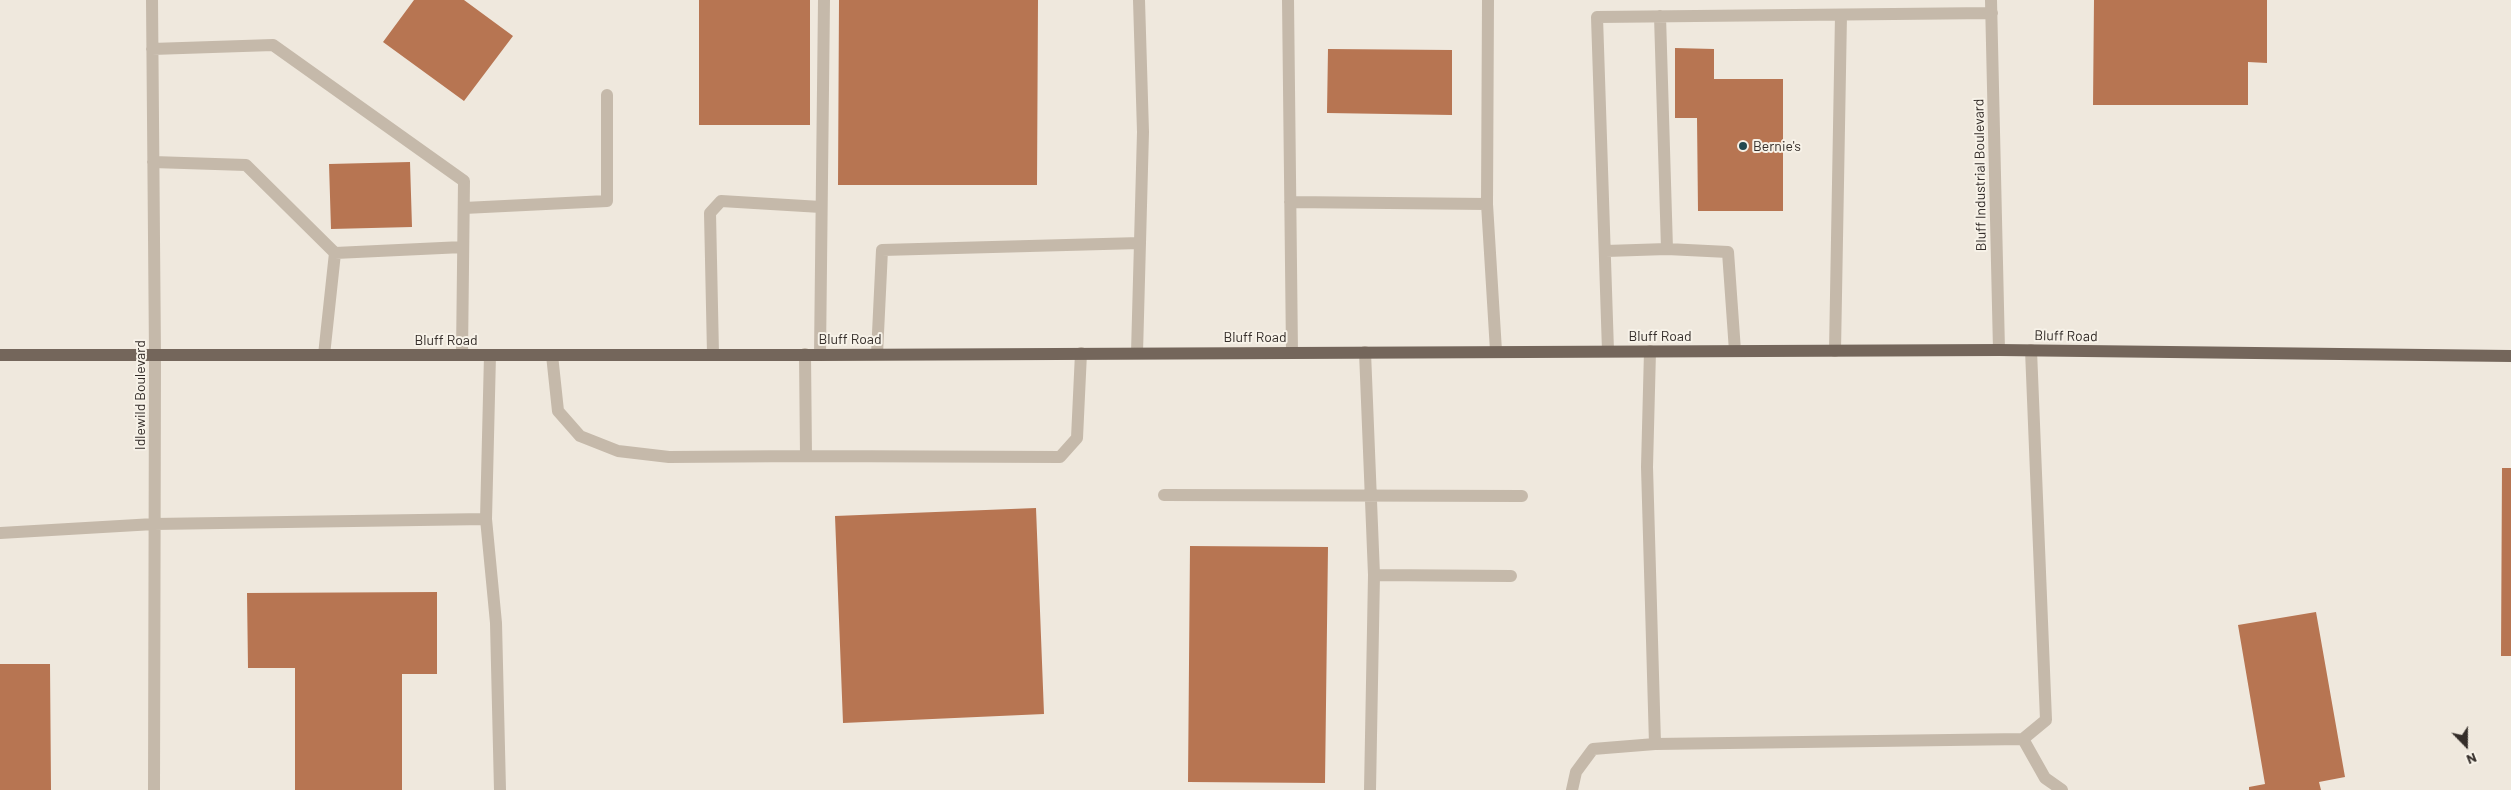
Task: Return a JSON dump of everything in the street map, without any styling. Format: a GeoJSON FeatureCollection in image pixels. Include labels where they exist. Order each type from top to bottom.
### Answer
{"type":"FeatureCollection","features":[{"type":"Feature","properties":{"kind":"main road","name":"Bluff Road"},"geometry":{"type":"LineString","coordinates":[[0,355],[820,355],[1081,352],[2030,350],[2511,356]]}},
{"type":"Feature","properties":{"kind":"street","name":"Idlewild Boulevard"},"geometry":{"type":"LineString","coordinates":[[152,0],[155,356],[154,790]]}},
{"type":"Feature","properties":{"kind":"street"},"geometry":{"type":"LineString","coordinates":[[820,355],[824,0]]}},
{"type":"Feature","properties":{"kind":"street"},"geometry":{"type":"LineString","coordinates":[[1137,352],[1143,132],[1140,0]]}},
{"type":"Feature","properties":{"kind":"street"},"geometry":{"type":"LineString","coordinates":[[1288,0],[1292,352]]}},
{"type":"Feature","properties":{"kind":"street"},"geometry":{"type":"LineString","coordinates":[[1488,0],[1487,204],[1496,351]]}},
{"type":"Feature","properties":{"kind":"street","name":"Bluff Industrial Boulevard"},"geometry":{"type":"LineString","coordinates":[[1992,0],[1999,350]]}},
{"type":"Feature","properties":{"kind":"street"},"geometry":{"type":"LineString","coordinates":[[1608,351],[1597,17],[1992,13]]}},
{"type":"Feature","properties":{"kind":"street"},"geometry":{"type":"LineString","coordinates":[[1835,350],[1841,15]]}},
{"type":"Feature","properties":{"kind":"street"},"geometry":{"type":"LineString","coordinates":[[1660,16],[1667,249]]}},
{"type":"Feature","properties":{"kind":"street"},"geometry":{"type":"LineString","coordinates":[[152,49],[273,45],[464,181],[462,354]]}},
{"type":"Feature","properties":{"kind":"street"},"geometry":{"type":"LineString","coordinates":[[464,208],[607,202],[607,95]]}},
{"type":"Feature","properties":{"kind":"street"},"geometry":{"type":"LineString","coordinates":[[153,162],[246,165],[335,253],[463,247]]}},
{"type":"Feature","properties":{"kind":"street"},"geometry":{"type":"LineString","coordinates":[[713,354],[710,213],[721,201],[821,207]]}},
{"type":"Feature","properties":{"kind":"street"},"geometry":{"type":"LineString","coordinates":[[1290,202],[1487,204]]}},
{"type":"Feature","properties":{"kind":"street"},"geometry":{"type":"LineString","coordinates":[[877,354],[882,250],[1140,243]]}},
{"type":"Feature","properties":{"kind":"street"},"geometry":{"type":"LineString","coordinates":[[1606,251],[1667,249],[1728,252],[1735,351]]}},
{"type":"Feature","properties":{"kind":"street"},"geometry":{"type":"LineString","coordinates":[[324,355],[335,253]]}},
{"type":"Feature","properties":{"kind":"street"},"geometry":{"type":"LineString","coordinates":[[1572,790],[1576,772],[1592,749],[1655,744],[2023,739],[2046,720],[2030,350]]}},
{"type":"Feature","properties":{"kind":"street"},"geometry":{"type":"LineString","coordinates":[[1650,351],[1647,467],[1655,744]]}},
{"type":"Feature","properties":{"kind":"street"},"geometry":{"type":"LineString","coordinates":[[552,354],[558,411],[580,436],[618,451],[669,457],[1060,457],[1077,438],[1081,352]]}},
{"type":"Feature","properties":{"kind":"street"},"geometry":{"type":"LineString","coordinates":[[1365,352],[1374,575],[1370,790]]}},
{"type":"Feature","properties":{"kind":"street"},"geometry":{"type":"LineString","coordinates":[[805,354],[806,456]]}},
{"type":"Feature","properties":{"kind":"street"},"geometry":{"type":"LineString","coordinates":[[490,355],[486,519],[496,623],[500,790]]}},
{"type":"Feature","properties":{"kind":"street"},"geometry":{"type":"LineString","coordinates":[[1164,494],[1522,496]]}},
{"type":"Feature","properties":{"kind":"street"},"geometry":{"type":"LineString","coordinates":[[0,533],[154,524],[486,519]]}},
{"type":"Feature","properties":{"kind":"street"},"geometry":{"type":"LineString","coordinates":[[1374,575],[1511,576]]}},
{"type":"Feature","properties":{"kind":"street"},"geometry":{"type":"LineString","coordinates":[[2023,739],[2045,778],[2062,790]]}},
{"type":"Feature","properties":{"kind":"building"},"geometry":{"type":"Polygon","coordinates":[[[414,0],[464,0],[513,36],[464,101],[383,42],[414,0]]]}},
{"type":"Feature","properties":{"kind":"building"},"geometry":{"type":"Polygon","coordinates":[[[699,0],[810,0],[810,125],[699,125],[699,0]]]}},
{"type":"Feature","properties":{"kind":"building"},"geometry":{"type":"Polygon","coordinates":[[[839,0],[1038,0],[1037,185],[838,185],[839,0]]]}},
{"type":"Feature","properties":{"kind":"building"},"geometry":{"type":"Polygon","coordinates":[[[2094,0],[2267,0],[2267,63],[2248,62],[2248,105],[2093,105],[2094,0]]]}},
{"type":"Feature","properties":{"kind":"building"},"geometry":{"type":"Polygon","coordinates":[[[1675,48],[1714,49],[1714,79],[1783,79],[1783,211],[1698,211],[1697,118],[1675,118],[1675,48]]]}},
{"type":"Feature","properties":{"kind":"building"},"geometry":{"type":"Polygon","coordinates":[[[1328,49],[1452,50],[1452,115],[1327,113],[1328,49]]]}},
{"type":"Feature","properties":{"kind":"building"},"geometry":{"type":"Polygon","coordinates":[[[410,162],[412,227],[331,229],[329,164],[410,162]]]}},
{"type":"Feature","properties":{"kind":"building"},"geometry":{"type":"Polygon","coordinates":[[[2502,468],[2511,468],[2511,656],[2501,656],[2502,468]]]}},
{"type":"Feature","properties":{"kind":"building"},"geometry":{"type":"Polygon","coordinates":[[[1036,508],[1044,714],[843,723],[835,516],[1036,508]]]}},
{"type":"Feature","properties":{"kind":"building"},"geometry":{"type":"Polygon","coordinates":[[[1190,546],[1328,547],[1325,783],[1188,782],[1190,546]]]}},
{"type":"Feature","properties":{"kind":"building"},"geometry":{"type":"Polygon","coordinates":[[[437,592],[437,674],[402,674],[402,790],[295,790],[295,668],[248,668],[247,593],[437,592]]]}},
{"type":"Feature","properties":{"kind":"building"},"geometry":{"type":"Polygon","coordinates":[[[2316,612],[2345,777],[2319,782],[2321,790],[2249,790],[2249,787],[2265,784],[2238,625],[2316,612]]]}},
{"type":"Feature","properties":{"kind":"building"},"geometry":{"type":"Polygon","coordinates":[[[0,664],[50,664],[51,790],[0,790],[0,664]]]}},
{"type":"Feature","properties":{"kind":"place","name":"Bernie's"},"geometry":{"type":"Point","coordinates":[1743,146]}}]}
